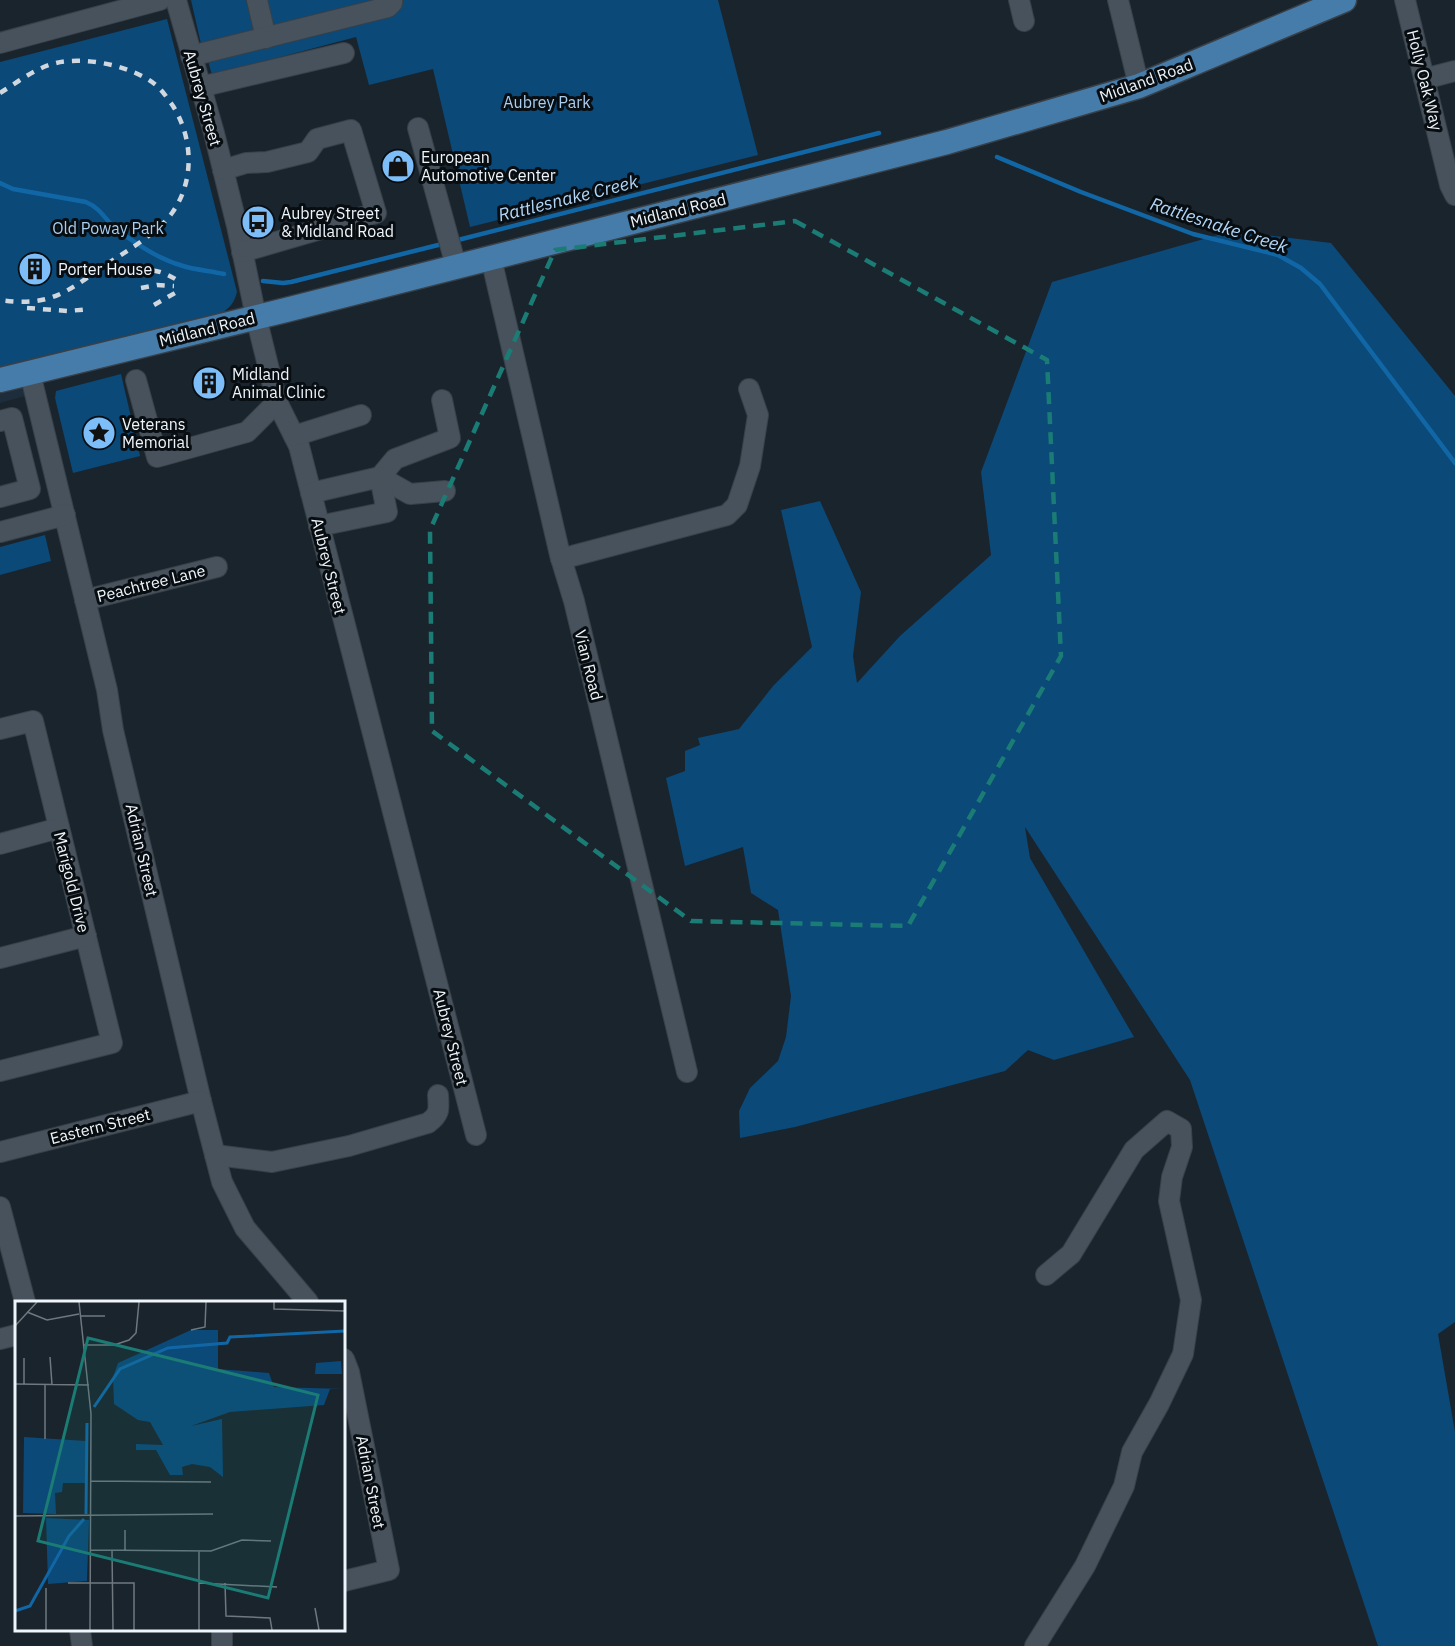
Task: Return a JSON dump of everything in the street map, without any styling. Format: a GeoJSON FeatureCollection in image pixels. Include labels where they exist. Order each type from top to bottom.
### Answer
{"type":"FeatureCollection","features":[{"type":"Feature","properties":{"kind":"main road","name":"Midland Road"},"geometry":{"type":"LineString","coordinates":[[0,380],[256,317],[454,258],[491,258],[947,142],[1139,87],[1344,0]]}},
{"type":"Feature","properties":{"kind":"street"},"geometry":{"type":"LineString","coordinates":[[0,43],[160,0]]}},
{"type":"Feature","properties":{"kind":"street","name":"Aubrey Street"},"geometry":{"type":"LineString","coordinates":[[176,0],[223,170],[277,402],[299,446],[476,1135]]}},
{"type":"Feature","properties":{"kind":"street"},"geometry":{"type":"LineString","coordinates":[[257,0],[266,38]]}},
{"type":"Feature","properties":{"kind":"street"},"geometry":{"type":"LineString","coordinates":[[191,56],[388,7],[393,0]]}},
{"type":"Feature","properties":{"kind":"street"},"geometry":{"type":"LineString","coordinates":[[1018,0],[1024,21]]}},
{"type":"Feature","properties":{"kind":"street"},"geometry":{"type":"LineString","coordinates":[[1118,0],[1139,87]]}},
{"type":"Feature","properties":{"kind":"street","name":"Holly Oak Way"},"geometry":{"type":"LineString","coordinates":[[1405,0],[1450,185],[1455,195]]}},
{"type":"Feature","properties":{"kind":"street"},"geometry":{"type":"LineString","coordinates":[[200,87],[344,53]]}},
{"type":"Feature","properties":{"kind":"street"},"geometry":{"type":"LineString","coordinates":[[1424,79],[1455,71]]}},
{"type":"Feature","properties":{"kind":"street"},"geometry":{"type":"LineString","coordinates":[[418,128],[454,258]]}},
{"type":"Feature","properties":{"kind":"street"},"geometry":{"type":"LineString","coordinates":[[223,170],[246,163],[267,162],[308,152],[317,140],[351,130],[376,213],[242,252]]}},
{"type":"Feature","properties":{"kind":"street","name":"Vian Road"},"geometry":{"type":"LineString","coordinates":[[491,258],[561,559],[574,601],[687,1072]]}},
{"type":"Feature","properties":{"kind":"street","name":"Adrian Street"},"geometry":{"type":"LineString","coordinates":[[30,373],[222,1182],[245,1228],[307,1301]]}},
{"type":"Feature","properties":{"kind":"street"},"geometry":{"type":"LineString","coordinates":[[136,380],[157,457],[247,432],[277,402]]}},
{"type":"Feature","properties":{"kind":"street"},"geometry":{"type":"LineString","coordinates":[[561,559],[727,515],[737,505],[750,466],[758,415],[749,389]]}},
{"type":"Feature","properties":{"kind":"street"},"geometry":{"type":"LineString","coordinates":[[311,493],[380,477],[395,459],[450,438],[442,400]]}},
{"type":"Feature","properties":{"kind":"street"},"geometry":{"type":"LineString","coordinates":[[294,436],[361,415]]}},
{"type":"Feature","properties":{"kind":"street"},"geometry":{"type":"LineString","coordinates":[[0,421],[12,418],[30,489],[0,497]]}},
{"type":"Feature","properties":{"kind":"street"},"geometry":{"type":"LineString","coordinates":[[25,465],[51,459]]}},
{"type":"Feature","properties":{"kind":"street"},"geometry":{"type":"LineString","coordinates":[[380,477],[410,494],[445,491]]}},
{"type":"Feature","properties":{"kind":"street"},"geometry":{"type":"LineString","coordinates":[[319,526],[387,512],[380,477]]}},
{"type":"Feature","properties":{"kind":"street"},"geometry":{"type":"LineString","coordinates":[[0,532],[65,515]]}},
{"type":"Feature","properties":{"kind":"street","name":"Peachtree Lane"},"geometry":{"type":"LineString","coordinates":[[85,600],[217,567]]}},
{"type":"Feature","properties":{"kind":"street","name":"Marigold Drive"},"geometry":{"type":"LineString","coordinates":[[0,729],[33,721],[112,1043],[0,1071]]}},
{"type":"Feature","properties":{"kind":"street"},"geometry":{"type":"LineString","coordinates":[[0,844],[59,828]]}},
{"type":"Feature","properties":{"kind":"street"},"geometry":{"type":"LineString","coordinates":[[0,958],[86,936]]}},
{"type":"Feature","properties":{"kind":"street"},"geometry":{"type":"LineString","coordinates":[[215,1155],[272,1162],[349,1146],[428,1123],[436,1117],[439,1111],[438,1095]]}},
{"type":"Feature","properties":{"kind":"street","name":"Eastern Street"},"geometry":{"type":"LineString","coordinates":[[0,1152],[201,1101]]}},
{"type":"Feature","properties":{"kind":"street"},"geometry":{"type":"LineString","coordinates":[[1035,1646],[1085,1566],[1124,1486],[1132,1452],[1183,1354],[1191,1300],[1169,1201],[1172,1177],[1182,1147],[1181,1130],[1167,1121],[1134,1150],[1071,1254],[1046,1275]]}},
{"type":"Feature","properties":{"kind":"street"},"geometry":{"type":"LineString","coordinates":[[0,1207],[25,1301]]}},
{"type":"Feature","properties":{"kind":"street"},"geometry":{"type":"LineString","coordinates":[[0,1339],[15,1335]]}},
{"type":"Feature","properties":{"kind":"street","name":"Adrian Street"},"geometry":{"type":"LineString","coordinates":[[345,1362],[349,1372],[350,1410],[389,1570],[345,1581]]}},
{"type":"Feature","properties":{"kind":"street"},"geometry":{"type":"LineString","coordinates":[[80,1631],[82,1646]]}},
{"type":"Feature","properties":{"kind":"highlighted area"},"geometry":{"type":"Polygon","coordinates":[[[795,221],[1047,360],[1061,656],[908,926],[691,921],[432,731],[430,530],[555,250],[795,221]]]}},
{"type":"Feature","properties":{"kind":"shaded area"},"geometry":{"type":"Polygon","coordinates":[[[13,351],[25,396],[0,403],[0,354],[13,351]]]}},
{"type":"Feature","properties":{"kind":"green space","name":"Aubrey Park"},"geometry":{"type":"Polygon","coordinates":[[[191,0],[718,0],[758,155],[470,227],[433,69],[369,85],[356,37],[212,75],[203,44],[201,44],[191,0]]]}},
{"type":"Feature","properties":{"kind":"green space","name":"Old Poway Park"},"geometry":{"type":"Polygon","coordinates":[[[167,19],[237,292],[234,299],[229,307],[220,314],[0,368],[0,62],[167,19]]]}},
{"type":"Feature","properties":{"kind":"green space"},"geometry":{"type":"Polygon","coordinates":[[[1232,231],[1331,243],[1455,396],[1455,1322],[1438,1334],[1455,1432],[1455,1646],[1378,1646],[1190,1080],[1025,827],[1030,858],[1134,1037],[1054,1060],[1028,1050],[1005,1071],[795,1127],[740,1138],[739,1111],[750,1088],[778,1061],[786,1037],[791,996],[778,910],[751,893],[743,847],[685,866],[666,778],[685,771],[685,751],[700,745],[698,738],[739,729],[773,686],[812,647],[781,510],[820,501],[861,592],[853,656],[857,683],[900,636],[991,555],[981,472],[1052,282],[1232,231]]]}},
{"type":"Feature","properties":{"kind":"green space"},"geometry":{"type":"Polygon","coordinates":[[[121,374],[140,456],[73,473],[55,398],[56,391],[121,374]]]}},
{"type":"Feature","properties":{"kind":"green space"},"geometry":{"type":"Polygon","coordinates":[[[45,535],[51,561],[0,575],[0,547],[45,535]]]}},
{"type":"Feature","properties":{"kind":"waterway","name":"Rattlesnake Creek"},"geometry":{"type":"LineString","coordinates":[[454,241],[879,133]]}},
{"type":"Feature","properties":{"kind":"waterway","name":"Rattlesnake Creek"},"geometry":{"type":"LineString","coordinates":[[997,157],[1081,192],[1193,234],[1278,255],[1301,268],[1320,284],[1455,463]]}},
{"type":"Feature","properties":{"kind":"waterway","name":"Rattlesnake Creek"},"geometry":{"type":"LineString","coordinates":[[0,183],[13,189],[86,202],[100,211],[117,230],[156,255],[193,269],[224,274]]}},
{"type":"Feature","properties":{"kind":"waterway","name":"Rattlesnake Creek"},"geometry":{"type":"LineString","coordinates":[[263,281],[291,282],[446,243]]}},
{"type":"Feature","properties":{"kind":"railway"},"geometry":{"type":"LineString","coordinates":[[0,93],[34,72],[56,63],[81,61],[122,68],[146,78],[158,87],[173,106],[185,132],[189,160],[185,187],[179,201],[172,213],[150,235],[78,284],[56,296],[32,301],[0,300]]}},
{"type":"Feature","properties":{"kind":"railway"},"geometry":{"type":"LineString","coordinates":[[137,271],[158,271],[177,280]]}},
{"type":"Feature","properties":{"kind":"railway"},"geometry":{"type":"LineString","coordinates":[[141,288],[157,285],[174,286]]}},
{"type":"Feature","properties":{"kind":"railway"},"geometry":{"type":"LineString","coordinates":[[154,305],[175,293]]}},
{"type":"Feature","properties":{"kind":"railway"},"geometry":{"type":"LineString","coordinates":[[27,308],[68,311],[90,309]]}},
{"type":"Feature","properties":{"kind":"place","name":"European Automotive Center"},"geometry":{"type":"Point","coordinates":[398,166]}},
{"type":"Feature","properties":{"kind":"place","name":"Aubrey Street & Midland Road"},"geometry":{"type":"Point","coordinates":[258,222]}},
{"type":"Feature","properties":{"kind":"place","name":"Porter House"},"geometry":{"type":"Point","coordinates":[35,269]}},
{"type":"Feature","properties":{"kind":"place","name":"Midland Animal Clinic"},"geometry":{"type":"Point","coordinates":[209,383]}},
{"type":"Feature","properties":{"kind":"place","name":"Veterans Memorial"},"geometry":{"type":"Point","coordinates":[99,433]}}]}
